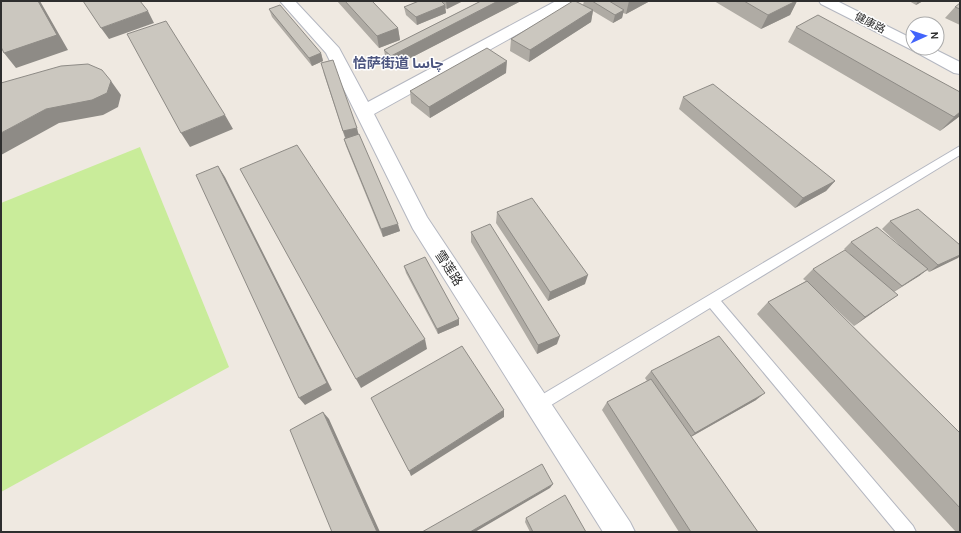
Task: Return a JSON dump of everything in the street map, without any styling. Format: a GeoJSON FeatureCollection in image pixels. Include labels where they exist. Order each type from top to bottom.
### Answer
{"type":"FeatureCollection","features":[{"type":"Feature","properties":{"kind":"street","name":"雪莲路"},"geometry":{"type":"LineString","coordinates":[[287,1],[334,52],[420,223],[620,532]]}},
{"type":"Feature","properties":{"kind":"street"},"geometry":{"type":"LineString","coordinates":[[364,112],[566,1]]}},
{"type":"Feature","properties":{"kind":"street","name":"健康路"},"geometry":{"type":"LineString","coordinates":[[826,1],[905,41]]}},
{"type":"Feature","properties":{"kind":"street","name":"健康路"},"geometry":{"type":"LineString","coordinates":[[856,1],[905,25]]}},
{"type":"Feature","properties":{"kind":"street"},"geometry":{"type":"LineString","coordinates":[[945,45],[960,53]]}},
{"type":"Feature","properties":{"kind":"street"},"geometry":{"type":"LineString","coordinates":[[935,56],[960,69]]}},
{"type":"Feature","properties":{"kind":"lane"},"geometry":{"type":"LineString","coordinates":[[538,406],[960,150]]}},
{"type":"Feature","properties":{"kind":"lane"},"geometry":{"type":"LineString","coordinates":[[712,300],[907,532]]}},
{"type":"Feature","properties":{"kind":"green space"},"geometry":{"type":"Polygon","coordinates":[[[140,147],[229,367],[1,492],[1,203],[140,147]]]}},
{"type":"Feature","properties":{"kind":"building"},"geometry":{"type":"Polygon","coordinates":[[[1,1],[38,1],[57,35],[4,53],[1,47],[1,1]]]}},
{"type":"Feature","properties":{"kind":"building"},"geometry":{"type":"Polygon","coordinates":[[[83,1],[140,1],[148,11],[101,28],[83,1]]]}},
{"type":"Feature","properties":{"kind":"building"},"geometry":{"type":"Polygon","coordinates":[[[345,1],[372,1],[398,28],[377,36],[345,1]]]}},
{"type":"Feature","properties":{"kind":"building"},"geometry":{"type":"Polygon","coordinates":[[[419,1],[441,1],[445,5],[416,17],[404,7],[419,1]]]}},
{"type":"Feature","properties":{"kind":"building"},"geometry":{"type":"Polygon","coordinates":[[[481,1],[498,1],[391,56],[384,50],[481,1]]]}},
{"type":"Feature","properties":{"kind":"building"},"geometry":{"type":"Polygon","coordinates":[[[573,1],[593,10],[530,50],[511,39],[573,1]]]}},
{"type":"Feature","properties":{"kind":"building"},"geometry":{"type":"Polygon","coordinates":[[[592,1],[609,1],[624,10],[615,15],[592,1]]]}},
{"type":"Feature","properties":{"kind":"building"},"geometry":{"type":"Polygon","coordinates":[[[744,1],[796,1],[768,15],[744,1]]]}},
{"type":"Feature","properties":{"kind":"building"},"geometry":{"type":"Polygon","coordinates":[[[960,3],[960,9],[955,7],[960,3]]]}},
{"type":"Feature","properties":{"kind":"building"},"geometry":{"type":"Polygon","coordinates":[[[280,5],[321,53],[309,58],[269,9],[280,5]]]}},
{"type":"Feature","properties":{"kind":"building"},"geometry":{"type":"Polygon","coordinates":[[[818,15],[960,92],[960,112],[954,117],[796,27],[818,15]]]}},
{"type":"Feature","properties":{"kind":"building"},"geometry":{"type":"Polygon","coordinates":[[[166,21],[225,115],[181,133],[127,34],[166,21]]]}},
{"type":"Feature","properties":{"kind":"building"},"geometry":{"type":"Polygon","coordinates":[[[487,48],[507,61],[429,107],[410,91],[487,48]]]}},
{"type":"Feature","properties":{"kind":"building"},"geometry":{"type":"Polygon","coordinates":[[[333,60],[357,128],[343,131],[321,63],[333,60]]]}},
{"type":"Feature","properties":{"kind":"building"},"geometry":{"type":"Polygon","coordinates":[[[88,64],[102,70],[111,81],[107,93],[92,100],[46,109],[1,133],[1,83],[61,66],[88,64]]]}},
{"type":"Feature","properties":{"kind":"building"},"geometry":{"type":"Polygon","coordinates":[[[713,84],[835,181],[803,198],[683,97],[713,84]]]}},
{"type":"Feature","properties":{"kind":"building"},"geometry":{"type":"Polygon","coordinates":[[[359,134],[398,224],[381,229],[344,139],[359,134]]]}},
{"type":"Feature","properties":{"kind":"building"},"geometry":{"type":"Polygon","coordinates":[[[297,145],[425,339],[356,379],[240,169],[297,145]]]}},
{"type":"Feature","properties":{"kind":"building"},"geometry":{"type":"Polygon","coordinates":[[[218,166],[327,383],[299,398],[196,175],[218,166]]]}},
{"type":"Feature","properties":{"kind":"building"},"geometry":{"type":"Polygon","coordinates":[[[532,198],[588,275],[550,292],[497,212],[532,198]]]}},
{"type":"Feature","properties":{"kind":"building"},"geometry":{"type":"Polygon","coordinates":[[[918,209],[960,245],[960,255],[938,265],[890,221],[918,209]]]}},
{"type":"Feature","properties":{"kind":"building"},"geometry":{"type":"Polygon","coordinates":[[[490,224],[560,336],[538,345],[471,232],[490,224]]]}},
{"type":"Feature","properties":{"kind":"building"},"geometry":{"type":"Polygon","coordinates":[[[877,227],[928,269],[902,286],[851,242],[877,227]]]}},
{"type":"Feature","properties":{"kind":"building"},"geometry":{"type":"Polygon","coordinates":[[[845,250],[898,295],[865,317],[813,269],[845,250]]]}},
{"type":"Feature","properties":{"kind":"building"},"geometry":{"type":"Polygon","coordinates":[[[425,257],[459,319],[437,329],[404,266],[425,257]]]}},
{"type":"Feature","properties":{"kind":"building"},"geometry":{"type":"Polygon","coordinates":[[[807,281],[960,433],[960,508],[768,302],[807,281]]]}},
{"type":"Feature","properties":{"kind":"building"},"geometry":{"type":"Polygon","coordinates":[[[719,336],[765,393],[695,433],[651,371],[719,336]]]}},
{"type":"Feature","properties":{"kind":"building"},"geometry":{"type":"Polygon","coordinates":[[[462,346],[504,410],[409,471],[371,398],[462,346]]]}},
{"type":"Feature","properties":{"kind":"building"},"geometry":{"type":"Polygon","coordinates":[[[651,379],[758,532],[691,532],[607,402],[651,379]]]}},
{"type":"Feature","properties":{"kind":"building"},"geometry":{"type":"Polygon","coordinates":[[[323,412],[377,532],[332,532],[290,430],[323,412]]]}},
{"type":"Feature","properties":{"kind":"building"},"geometry":{"type":"Polygon","coordinates":[[[542,464],[553,484],[470,532],[422,532],[542,464]]]}},
{"type":"Feature","properties":{"kind":"building"},"geometry":{"type":"Polygon","coordinates":[[[565,495],[586,532],[533,532],[526,518],[565,495]]]}},
{"type":"Feature","properties":{"kind":"district","name":"恰萨街道 چاسا"},"geometry":{"type":"Point","coordinates":[398,63]}}]}
